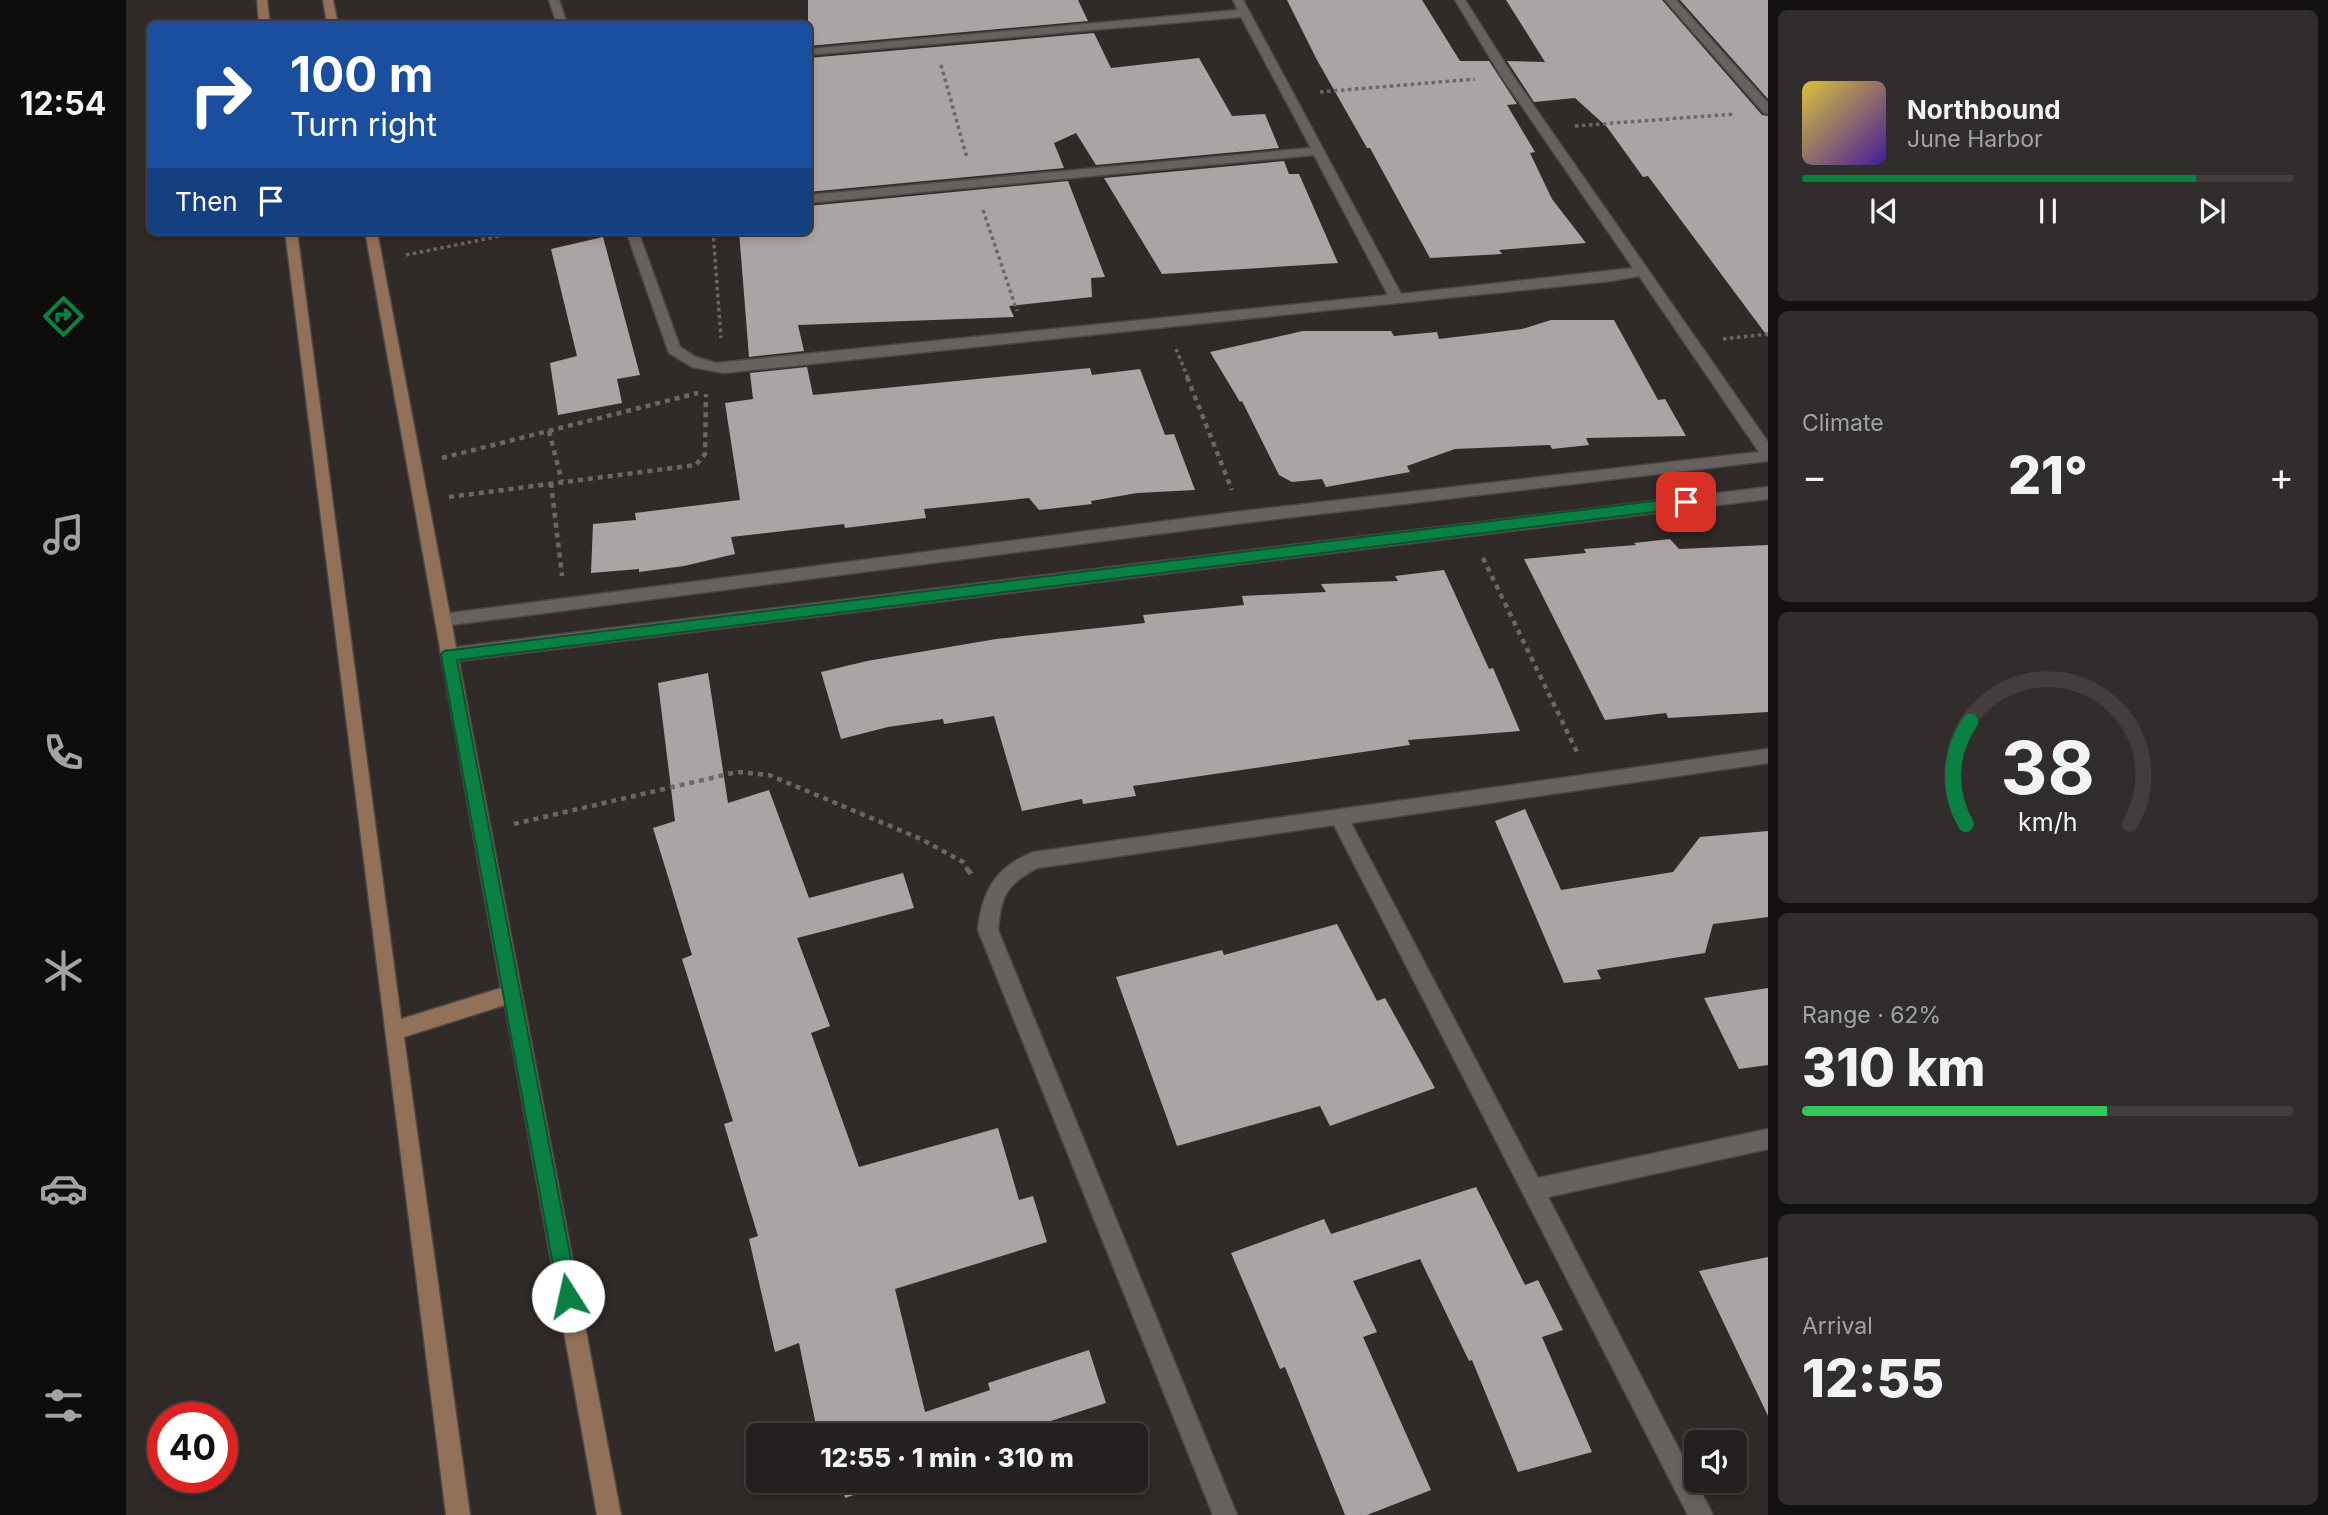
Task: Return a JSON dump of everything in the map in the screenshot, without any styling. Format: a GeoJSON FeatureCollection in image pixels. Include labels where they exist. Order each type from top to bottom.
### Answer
{"type":"FeatureCollection","features":[{"type":"Feature","properties":{"kind":"street"},"geometry":{"type":"LineString","coordinates":[[262,0],[265,21]]}},
{"type":"Feature","properties":{"kind":"street"},"geometry":{"type":"LineString","coordinates":[[328,0],[332,21]]}},
{"type":"Feature","properties":{"kind":"street"},"geometry":{"type":"LineString","coordinates":[[554,0],[561,21]]}},
{"type":"Feature","properties":{"kind":"street"},"geometry":{"type":"LineString","coordinates":[[1238,0],[1396,298]]}},
{"type":"Feature","properties":{"kind":"street"},"geometry":{"type":"LineString","coordinates":[[443,620],[1243,517],[1768,454],[1507,76],[1460,0]]}},
{"type":"Feature","properties":{"kind":"street"},"geometry":{"type":"LineString","coordinates":[[1670,0],[1768,110]]}},
{"type":"Feature","properties":{"kind":"street"},"geometry":{"type":"LineString","coordinates":[[812,52],[1245,13]]}},
{"type":"Feature","properties":{"kind":"street"},"geometry":{"type":"LineString","coordinates":[[812,200],[1318,150]]}},
{"type":"Feature","properties":{"kind":"street"},"geometry":{"type":"LineString","coordinates":[[292,235],[458,1515]]}},
{"type":"Feature","properties":{"kind":"street"},"geometry":{"type":"LineString","coordinates":[[372,235],[609,1515]]}},
{"type":"Feature","properties":{"kind":"street"},"geometry":{"type":"LineString","coordinates":[[633,235],[674,350],[687,360],[706,367],[723,369],[1611,277],[1642,271]]}},
{"type":"Feature","properties":{"kind":"street"},"geometry":{"type":"LineString","coordinates":[[449,655],[1768,493]]}},
{"type":"Feature","properties":{"kind":"street"},"geometry":{"type":"LineString","coordinates":[[1225,1515],[988,930],[990,900],[1006,874],[1034,860],[1768,756]]}},
{"type":"Feature","properties":{"kind":"street"},"geometry":{"type":"LineString","coordinates":[[1339,817],[1701,1515]]}},
{"type":"Feature","properties":{"kind":"street"},"geometry":{"type":"LineString","coordinates":[[393,1031],[511,994]]}},
{"type":"Feature","properties":{"kind":"street"},"geometry":{"type":"LineString","coordinates":[[1532,1190],[1768,1139]]}},
{"type":"Feature","properties":{"kind":"path"},"geometry":{"type":"LineString","coordinates":[[1288,94],[1507,76]]}},
{"type":"Feature","properties":{"kind":"path"},"geometry":{"type":"LineString","coordinates":[[1543,128],[1742,113]]}},
{"type":"Feature","properties":{"kind":"path"},"geometry":{"type":"LineString","coordinates":[[376,261],[505,235]]}},
{"type":"Feature","properties":{"kind":"path"},"geometry":{"type":"LineString","coordinates":[[713,235],[723,369]]}},
{"type":"Feature","properties":{"kind":"path"},"geometry":{"type":"LineString","coordinates":[[1166,322],[1243,517]]}},
{"type":"Feature","properties":{"kind":"path"},"geometry":{"type":"LineString","coordinates":[[1691,342],[1768,334]]}},
{"type":"Feature","properties":{"kind":"path"},"geometry":{"type":"LineString","coordinates":[[414,465],[706,391],[705,454],[701,462],[691,467],[420,500]]}},
{"type":"Feature","properties":{"kind":"path"},"geometry":{"type":"LineString","coordinates":[[549,431],[562,482]]}},
{"type":"Feature","properties":{"kind":"path"},"geometry":{"type":"LineString","coordinates":[[551,483],[565,604]]}},
{"type":"Feature","properties":{"kind":"path"},"geometry":{"type":"LineString","coordinates":[[1469,529],[1591,781]]}},
{"type":"Feature","properties":{"kind":"path"},"geometry":{"type":"LineString","coordinates":[[481,831],[737,772],[769,775],[921,839],[963,862],[990,900]]}},
{"type":"Feature","properties":{"kind":"building"},"geometry":{"type":"Polygon","coordinates":[[[808,0],[1078,0],[1088,21],[812,46],[812,21],[808,21],[808,0]]]}},
{"type":"Feature","properties":{"kind":"building"},"geometry":{"type":"Polygon","coordinates":[[[1287,0],[1422,0],[1460,61],[1489,61],[1517,104],[1507,105],[1535,152],[1530,153],[1552,199],[1586,243],[1499,250],[1502,254],[1430,258],[1370,148],[1367,148],[1317,60],[1287,0]]]}},
{"type":"Feature","properties":{"kind":"building"},"geometry":{"type":"Polygon","coordinates":[[[1506,0],[1662,0],[1762,115],[1768,116],[1768,337],[1648,176],[1643,177],[1607,127],[1575,98],[1534,102],[1507,61],[1545,62],[1506,0]]]}},
{"type":"Feature","properties":{"kind":"building"},"geometry":{"type":"Polygon","coordinates":[[[1680,0],[1768,0],[1768,99],[1680,0]]]}},
{"type":"Feature","properties":{"kind":"building"},"geometry":{"type":"Polygon","coordinates":[[[1094,33],[1111,68],[1199,58],[1232,116],[1265,114],[1279,148],[1096,165],[1076,133],[1054,143],[1064,168],[812,192],[812,58],[1094,33]]]}},
{"type":"Feature","properties":{"kind":"building"},"geometry":{"type":"Polygon","coordinates":[[[1284,161],[1289,174],[1299,174],[1338,263],[1162,274],[1104,178],[1284,161]]]}},
{"type":"Feature","properties":{"kind":"building"},"geometry":{"type":"Polygon","coordinates":[[[1068,181],[1105,277],[1091,278],[1092,297],[1009,306],[1014,317],[798,325],[804,351],[749,357],[739,235],[812,235],[812,206],[1068,181]]]}},
{"type":"Feature","properties":{"kind":"building"},"geometry":{"type":"Polygon","coordinates":[[[603,237],[640,375],[617,379],[622,403],[558,415],[550,363],[577,356],[551,249],[603,237]]]}},
{"type":"Feature","properties":{"kind":"building"},"geometry":{"type":"Polygon","coordinates":[[[1551,320],[1614,320],[1658,400],[1665,399],[1686,436],[1586,438],[1589,445],[1552,449],[1550,445],[1455,449],[1407,466],[1410,472],[1326,487],[1322,479],[1292,482],[1279,475],[1242,401],[1240,402],[1210,352],[1303,331],[1391,331],[1394,336],[1437,332],[1439,339],[1522,329],[1551,320]]]}},
{"type":"Feature","properties":{"kind":"building"},"geometry":{"type":"Polygon","coordinates":[[[807,367],[813,395],[1090,368],[1092,375],[1140,369],[1165,435],[1174,434],[1195,490],[1137,493],[1091,501],[1092,504],[1039,510],[1029,498],[924,509],[926,518],[731,537],[735,554],[684,566],[639,572],[639,569],[591,573],[593,524],[636,520],[635,513],[740,500],[725,403],[753,399],[750,373],[807,367]]]}},
{"type":"Feature","properties":{"kind":"building"},"geometry":{"type":"Polygon","coordinates":[[[1670,539],[1679,549],[1768,545],[1768,712],[1668,718],[1666,713],[1605,720],[1524,559],[1586,553],[1584,549],[1670,539]]]}},
{"type":"Feature","properties":{"kind":"building"},"geometry":{"type":"Polygon","coordinates":[[[1444,570],[1489,669],[1493,668],[1520,731],[1408,740],[1410,745],[1133,786],[1136,796],[1083,804],[1082,799],[1022,811],[994,716],[944,724],[943,719],[888,727],[841,739],[821,672],[867,661],[996,639],[1145,623],[1143,615],[1244,605],[1242,596],[1326,592],[1321,584],[1398,581],[1395,576],[1444,570]]]}},
{"type":"Feature","properties":{"kind":"building"},"geometry":{"type":"Polygon","coordinates":[[[708,673],[728,803],[769,790],[809,898],[903,873],[914,908],[797,938],[830,1026],[811,1033],[859,1167],[998,1128],[1019,1200],[1033,1196],[1047,1242],[895,1289],[925,1412],[990,1390],[988,1383],[1089,1350],[1106,1403],[1044,1423],[816,1423],[799,1343],[775,1352],[749,1239],[758,1236],[724,1124],[733,1121],[682,959],[692,955],[653,828],[675,821],[658,683],[708,673]]]}},
{"type":"Feature","properties":{"kind":"building"},"geometry":{"type":"Polygon","coordinates":[[[1525,809],[1561,890],[1673,872],[1700,837],[1768,831],[1768,917],[1713,924],[1705,953],[1597,970],[1601,979],[1564,983],[1495,821],[1525,809]]]}},
{"type":"Feature","properties":{"kind":"building"},"geometry":{"type":"Polygon","coordinates":[[[1337,924],[1377,1001],[1385,998],[1435,1088],[1330,1126],[1320,1106],[1177,1146],[1116,977],[1222,950],[1224,955],[1337,924]]]}},
{"type":"Feature","properties":{"kind":"building"},"geometry":{"type":"Polygon","coordinates":[[[1768,988],[1768,1065],[1739,1069],[1704,998],[1768,988]]]}},
{"type":"Feature","properties":{"kind":"building"},"geometry":{"type":"Polygon","coordinates":[[[1476,1187],[1525,1285],[1538,1280],[1563,1330],[1542,1337],[1592,1452],[1518,1472],[1472,1360],[1469,1361],[1420,1259],[1353,1281],[1377,1332],[1363,1337],[1431,1490],[1367,1515],[1345,1515],[1285,1367],[1280,1369],[1231,1253],[1324,1219],[1331,1234],[1476,1187]]]}},
{"type":"Feature","properties":{"kind":"building"},"geometry":{"type":"Polygon","coordinates":[[[1768,1257],[1768,1416],[1699,1271],[1768,1257]]]}},
{"type":"Feature","properties":{"kind":"building"},"geometry":{"type":"Polygon","coordinates":[[[844,1493],[860,1493],[845,1498],[844,1493]]]}},
{"type":"Feature","properties":{"kind":"route"},"geometry":{"type":"LineString","coordinates":[[568,1296],[449,655],[1686,502]]}}]}
